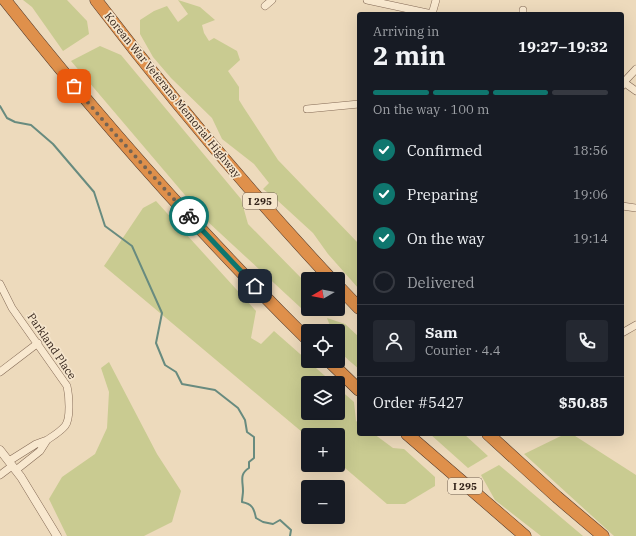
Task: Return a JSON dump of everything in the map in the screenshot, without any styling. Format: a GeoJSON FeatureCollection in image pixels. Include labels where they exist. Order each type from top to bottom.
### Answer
{"type":"FeatureCollection","features":[{"type":"Feature","properties":{"kind":"highway"},"geometry":{"type":"LineString","coordinates":[[5,0],[108,126],[239,270],[301,333]]}},
{"type":"Feature","properties":{"kind":"highway","name":"Korean War Veterans Memorial Highway"},"geometry":{"type":"LineString","coordinates":[[96,0],[221,156],[264,206],[325,272]]}},
{"type":"Feature","properties":{"kind":"highway"},"geometry":{"type":"LineString","coordinates":[[100,0],[109,16]]}},
{"type":"Feature","properties":{"kind":"highway"},"geometry":{"type":"LineString","coordinates":[[345,293],[357,306]]}},
{"type":"Feature","properties":{"kind":"highway"},"geometry":{"type":"LineString","coordinates":[[336,368],[357,388]]}},
{"type":"Feature","properties":{"kind":"highway","name":"I 295"},"geometry":{"type":"LineString","coordinates":[[409,436],[525,536]]}},
{"type":"Feature","properties":{"kind":"highway"},"geometry":{"type":"LineString","coordinates":[[490,436],[557,497],[604,536]]}},
{"type":"Feature","properties":{"kind":"street"},"geometry":{"type":"LineString","coordinates":[[266,6],[272,0]]}},
{"type":"Feature","properties":{"kind":"street"},"geometry":{"type":"LineString","coordinates":[[367,0],[423,12]]}},
{"type":"Feature","properties":{"kind":"street"},"geometry":{"type":"LineString","coordinates":[[433,12],[436,0]]}},
{"type":"Feature","properties":{"kind":"street"},"geometry":{"type":"LineString","coordinates":[[624,82],[636,69]]}},
{"type":"Feature","properties":{"kind":"street"},"geometry":{"type":"LineString","coordinates":[[624,84],[636,91]]}},
{"type":"Feature","properties":{"kind":"street"},"geometry":{"type":"LineString","coordinates":[[306,109],[357,104]]}},
{"type":"Feature","properties":{"kind":"street"},"geometry":{"type":"LineString","coordinates":[[624,206],[636,208]]}},
{"type":"Feature","properties":{"kind":"street","name":"Parkland Place"},"geometry":{"type":"LineString","coordinates":[[0,284],[12,308],[63,377],[69,395],[68,420],[65,426],[47,440],[36,444],[12,466]]}},
{"type":"Feature","properties":{"kind":"street"},"geometry":{"type":"LineString","coordinates":[[624,332],[636,325]]}},
{"type":"Feature","properties":{"kind":"street"},"geometry":{"type":"LineString","coordinates":[[0,372],[38,344]]}},
{"type":"Feature","properties":{"kind":"street","name":"Parkland Place"},"geometry":{"type":"LineString","coordinates":[[12,466],[40,451],[47,440]]}},
{"type":"Feature","properties":{"kind":"street"},"geometry":{"type":"LineString","coordinates":[[0,450],[36,500],[57,536]]}},
{"type":"Feature","properties":{"kind":"street"},"geometry":{"type":"LineString","coordinates":[[0,475],[12,466]]}},
{"type":"Feature","properties":{"kind":"green space"},"geometry":{"type":"Polygon","coordinates":[[[23,0],[67,0],[87,21],[89,34],[63,51],[32,7],[23,0]]]}},
{"type":"Feature","properties":{"kind":"green space"},"geometry":{"type":"Polygon","coordinates":[[[178,0],[200,7],[215,20],[202,25],[204,33],[209,41],[214,38],[237,51],[240,60],[228,71],[239,87],[239,100],[278,160],[357,242],[357,287],[328,254],[313,233],[263,189],[269,183],[254,164],[222,139],[212,118],[171,78],[153,57],[140,34],[140,20],[154,11],[167,6],[178,22],[188,14],[178,0]]]}},
{"type":"Feature","properties":{"kind":"green space"},"geometry":{"type":"Polygon","coordinates":[[[100,46],[121,55],[241,199],[248,224],[301,278],[301,308],[207,221],[71,61],[100,46]]]}},
{"type":"Feature","properties":{"kind":"green space"},"geometry":{"type":"Polygon","coordinates":[[[156,201],[256,311],[251,338],[261,344],[274,331],[301,355],[301,368],[316,368],[325,376],[301,376],[301,420],[345,420],[345,394],[354,402],[357,422],[357,436],[377,436],[393,448],[404,449],[435,477],[435,486],[405,504],[387,504],[345,468],[345,428],[301,428],[301,431],[104,266],[143,208],[156,201]]]}},
{"type":"Feature","properties":{"kind":"green space"},"geometry":{"type":"Polygon","coordinates":[[[327,318],[345,324],[329,324],[327,318]]]}},
{"type":"Feature","properties":{"kind":"green space"},"geometry":{"type":"Polygon","coordinates":[[[345,324],[357,335],[357,367],[345,357],[345,324]]]}},
{"type":"Feature","properties":{"kind":"green space"},"geometry":{"type":"Polygon","coordinates":[[[109,362],[157,454],[181,491],[172,522],[144,536],[67,536],[49,499],[62,477],[95,454],[107,428],[109,392],[101,368],[109,362]]]}},
{"type":"Feature","properties":{"kind":"green space"},"geometry":{"type":"Polygon","coordinates":[[[432,436],[466,436],[488,456],[468,468],[432,436]]]}},
{"type":"Feature","properties":{"kind":"green space"},"geometry":{"type":"Polygon","coordinates":[[[561,436],[575,436],[636,475],[636,536],[614,536],[524,454],[561,436]]]}},
{"type":"Feature","properties":{"kind":"green space"},"geometry":{"type":"Polygon","coordinates":[[[499,465],[583,536],[541,536],[495,500],[481,475],[499,465]]]}},
{"type":"Feature","properties":{"kind":"waterway"},"geometry":{"type":"LineString","coordinates":[[0,106],[7,118],[15,122],[31,125],[53,144],[94,192],[105,226],[132,246],[162,313],[156,343],[165,365],[176,372],[182,384],[215,390],[238,408],[245,420],[247,432],[254,437],[254,458],[249,462],[249,468],[243,475],[242,502],[250,505],[256,518],[263,522],[273,524],[280,520],[291,530],[290,536]]}},
{"type":"Feature","properties":{"kind":"way so far"},"geometry":{"type":"LineString","coordinates":[[74,86],[189,216]]}},
{"type":"Feature","properties":{"kind":"route"},"geometry":{"type":"LineString","coordinates":[[189,216],[255,286]]}}]}
